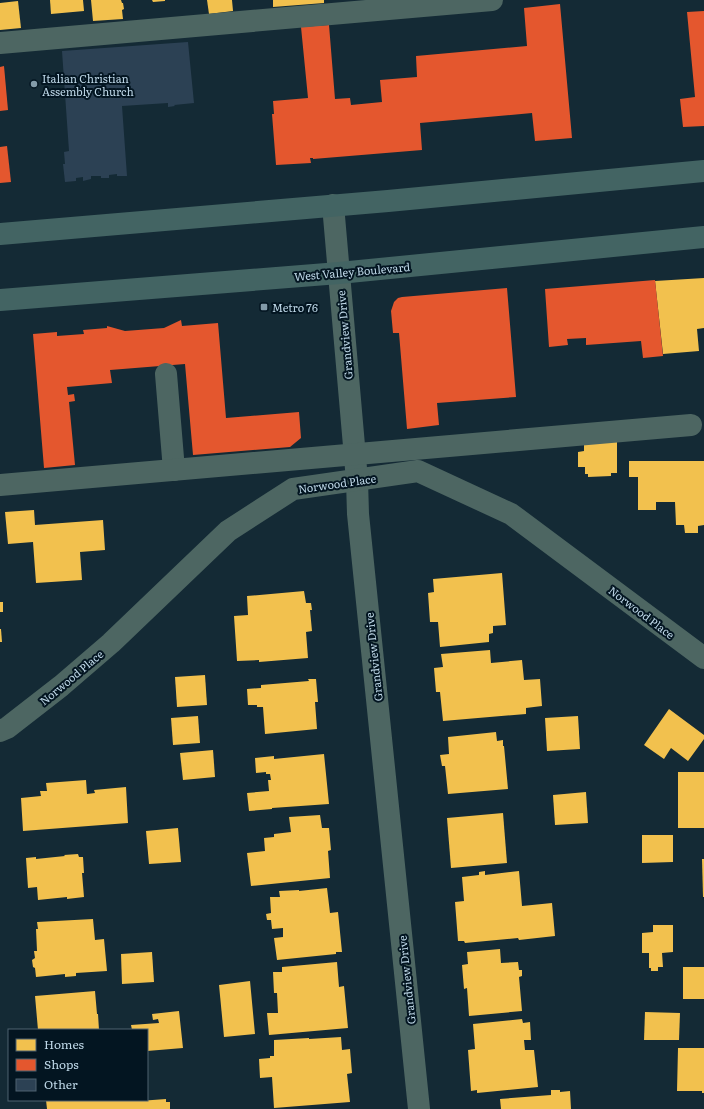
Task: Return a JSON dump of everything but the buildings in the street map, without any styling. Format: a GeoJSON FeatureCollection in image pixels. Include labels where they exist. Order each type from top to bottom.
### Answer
{"type":"FeatureCollection","features":[{"type":"Feature","properties":{"kind":"main road"},"geometry":{"type":"LineString","coordinates":[[0,234],[333,206],[704,172]]}},
{"type":"Feature","properties":{"kind":"main road","name":"West Valley Boulevard"},"geometry":{"type":"LineString","coordinates":[[0,300],[339,273],[704,237]]}},
{"type":"Feature","properties":{"kind":"street"},"geometry":{"type":"LineString","coordinates":[[0,43],[492,0]]}},
{"type":"Feature","properties":{"kind":"street","name":"Grandview Drive"},"geometry":{"type":"LineString","coordinates":[[333,206],[355,454],[358,514],[419,1109]]}},
{"type":"Feature","properties":{"kind":"street"},"geometry":{"type":"LineString","coordinates":[[166,374],[174,470]]}},
{"type":"Feature","properties":{"kind":"street"},"geometry":{"type":"LineString","coordinates":[[0,485],[691,426]]}},
{"type":"Feature","properties":{"kind":"street","name":"Norwood Place"},"geometry":{"type":"LineString","coordinates":[[0,731],[7,728],[61,686],[111,643],[228,531],[293,489],[418,471],[511,514],[704,658]]}},
{"type":"Feature","properties":{"kind":"place","name":"Italian Christian Assembly Church"},"geometry":{"type":"Point","coordinates":[34,84]}},
{"type":"Feature","properties":{"kind":"place","name":"Metro 76"},"geometry":{"type":"Point","coordinates":[264,307]}}]}
